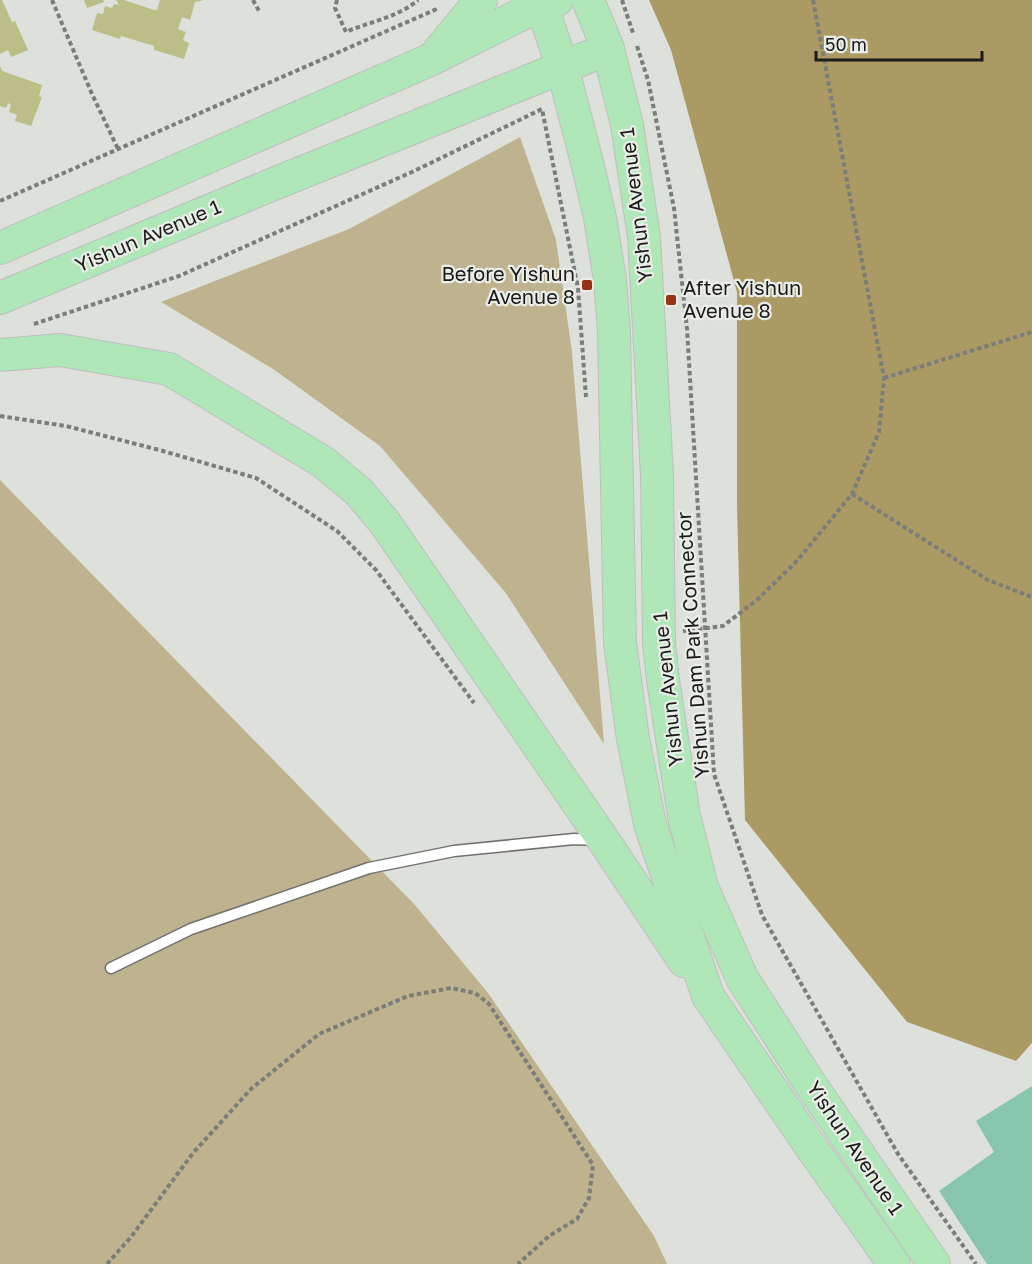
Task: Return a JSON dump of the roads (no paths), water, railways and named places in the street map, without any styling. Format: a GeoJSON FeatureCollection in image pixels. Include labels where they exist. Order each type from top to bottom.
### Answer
{"type":"FeatureCollection","features":[{"type":"Feature","properties":{"kind":"main road"},"geometry":{"type":"LineString","coordinates":[[432,59],[481,0]]}},
{"type":"Feature","properties":{"kind":"main road","name":"Yishun Avenue 1"},"geometry":{"type":"LineString","coordinates":[[588,0],[608,49],[627,125],[644,237],[657,475],[659,639],[684,816],[702,887],[742,978],[934,1264]]}},
{"type":"Feature","properties":{"kind":"main road","name":"Yishun Avenue 1"},"geometry":{"type":"LineString","coordinates":[[0,248],[432,59],[546,1],[600,218],[610,280],[614,332],[620,643],[633,739],[650,824],[708,996],[894,1264]]}},
{"type":"Feature","properties":{"kind":"main road","name":"Yishun Avenue 1"},"geometry":{"type":"LineString","coordinates":[[0,298],[271,184],[608,49]]}},
{"type":"Feature","properties":{"kind":"main road"},"geometry":{"type":"LineString","coordinates":[[0,355],[60,350],[169,369],[322,462],[359,492],[385,523],[708,996]]}},
{"type":"Feature","properties":{"kind":"main road"},"geometry":{"type":"LineString","coordinates":[[620,643],[659,639]]}},
{"type":"Feature","properties":{"kind":"lane"},"geometry":{"type":"LineString","coordinates":[[111,968],[191,929],[369,868],[454,851],[574,839],[604,841]]}},
{"type":"Feature","properties":{"kind":"place","name":"Before Yishun Avenue 8"},"geometry":{"type":"Point","coordinates":[587,285]}},
{"type":"Feature","properties":{"kind":"place","name":"After Yishun Avenue 8"},"geometry":{"type":"Point","coordinates":[671,300]}}]}
